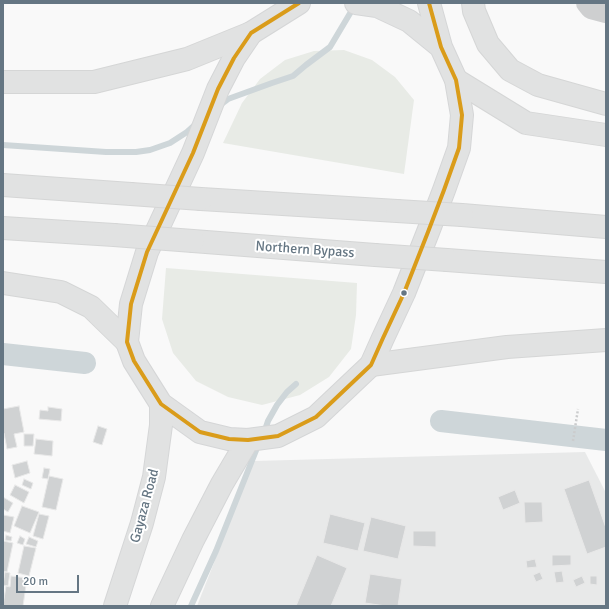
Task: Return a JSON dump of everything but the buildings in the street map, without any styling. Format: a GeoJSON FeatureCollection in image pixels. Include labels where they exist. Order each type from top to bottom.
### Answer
{"type":"FeatureCollection","features":[{"type":"Feature","properties":{"kind":"main road"},"geometry":{"type":"LineString","coordinates":[[356,3],[377,6],[409,21],[440,47]]}},
{"type":"Feature","properties":{"kind":"main road"},"geometry":{"type":"LineString","coordinates":[[3,283],[61,292],[91,307],[127,342],[134,361],[161,404],[200,432],[229,439],[248,440],[278,436],[316,418],[371,364],[404,293],[459,148],[462,115],[456,80],[440,47],[429,3]]}},
{"type":"Feature","properties":{"kind":"main road"},"geometry":{"type":"LineString","coordinates":[[473,3],[474,11],[488,44],[510,70],[538,85],[606,104]]}},
{"type":"Feature","properties":{"kind":"main road"},"geometry":{"type":"LineString","coordinates":[[3,82],[94,82],[187,59],[251,33],[302,4]]}},
{"type":"Feature","properties":{"kind":"main road"},"geometry":{"type":"LineString","coordinates":[[127,342],[131,304],[148,252],[193,153],[218,89],[234,58],[251,33]]}},
{"type":"Feature","properties":{"kind":"main road"},"geometry":{"type":"LineString","coordinates":[[456,80],[526,123],[606,135]]}},
{"type":"Feature","properties":{"kind":"main road"},"geometry":{"type":"LineString","coordinates":[[3,186],[462,215],[606,227]]}},
{"type":"Feature","properties":{"kind":"main road","name":"Northern Bypass"},"geometry":{"type":"LineString","coordinates":[[3,228],[606,272]]}},
{"type":"Feature","properties":{"kind":"main road"},"geometry":{"type":"LineString","coordinates":[[371,364],[507,347],[606,340]]}},
{"type":"Feature","properties":{"kind":"main road","name":"Gayaza Road"},"geometry":{"type":"LineString","coordinates":[[115,606],[154,477],[161,425],[161,404]]}},
{"type":"Feature","properties":{"kind":"main road"},"geometry":{"type":"LineString","coordinates":[[162,606],[218,491],[248,440]]}},
{"type":"Feature","properties":{"kind":"lane"},"geometry":{"type":"LineString","coordinates":[[587,3],[591,8],[606,12]]}},
{"type":"Feature","properties":{"kind":"path"},"geometry":{"type":"LineString","coordinates":[[573,441],[578,409]]}},
{"type":"Feature","properties":{"kind":"shaded area"},"geometry":{"type":"Polygon","coordinates":[[[344,50],[372,60],[395,77],[414,100],[404,174],[223,143],[242,103],[260,79],[285,60],[314,51],[344,50]]]}},
{"type":"Feature","properties":{"kind":"shaded area"},"geometry":{"type":"Polygon","coordinates":[[[166,268],[357,283],[356,315],[351,349],[329,377],[300,395],[262,405],[228,397],[196,381],[173,353],[162,319],[166,268]]]}},
{"type":"Feature","properties":{"kind":"shaded area"},"geometry":{"type":"Polygon","coordinates":[[[585,452],[606,493],[606,606],[197,606],[254,461],[585,452]]]}},
{"type":"Feature","properties":{"kind":"waterway"},"geometry":{"type":"LineString","coordinates":[[220,105],[228,99],[293,76],[330,47],[355,5]]}},
{"type":"Feature","properties":{"kind":"waterway"},"geometry":{"type":"LineString","coordinates":[[3,145],[106,152],[136,152],[150,150],[170,143],[187,132],[197,123]]}},
{"type":"Feature","properties":{"kind":"waterway"},"geometry":{"type":"LineString","coordinates":[[3,354],[85,363]]}},
{"type":"Feature","properties":{"kind":"waterway"},"geometry":{"type":"LineString","coordinates":[[264,433],[268,421],[277,405],[287,392],[296,384]]}},
{"type":"Feature","properties":{"kind":"waterway"},"geometry":{"type":"LineString","coordinates":[[441,421],[606,440]]}},
{"type":"Feature","properties":{"kind":"waterway"},"geometry":{"type":"LineString","coordinates":[[191,606],[216,551],[259,443]]}},
{"type":"Feature","properties":{"kind":"transit line"},"geometry":{"type":"LineString","coordinates":[[299,3],[251,33],[234,58],[218,89],[193,153],[147,252],[131,304],[127,342],[134,361],[161,404],[200,432],[229,439],[248,440],[278,436],[316,417],[371,365],[404,293],[459,148],[462,115],[456,80],[441,47],[429,3]]}}]}
